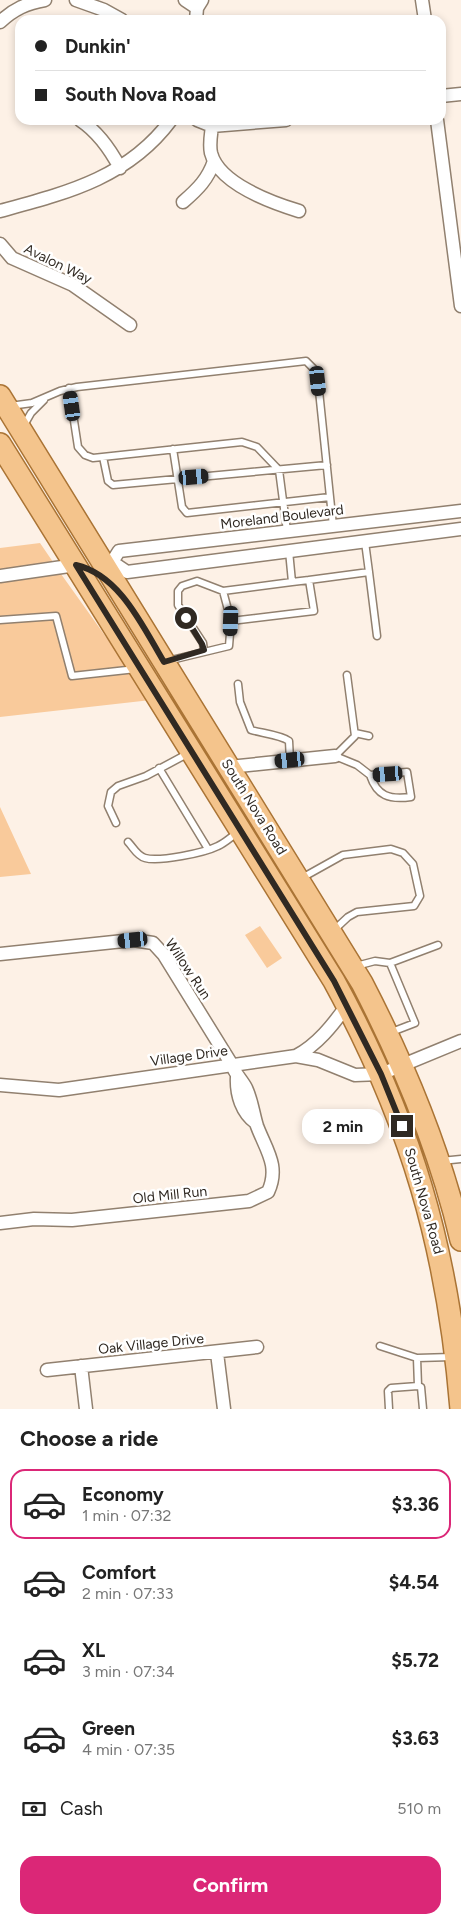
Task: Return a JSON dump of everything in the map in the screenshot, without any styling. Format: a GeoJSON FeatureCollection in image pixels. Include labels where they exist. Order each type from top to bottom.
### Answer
{"type":"FeatureCollection","features":[{"type":"Feature","properties":{"kind":"main road","name":"South Nova Road"},"geometry":{"type":"LineString","coordinates":[[3,401],[108,562],[123,594],[164,662],[353,967],[402,1065],[453,1196],[461,1240]]}},
{"type":"Feature","properties":{"kind":"main road","name":"South Nova Road"},"geometry":{"type":"LineString","coordinates":[[3,453],[60,539],[347,1005],[381,1074],[408,1143],[429,1213],[446,1285],[459,1357],[460,1409]]}},
{"type":"Feature","properties":{"kind":"main road"},"geometry":{"type":"LineString","coordinates":[[60,539],[85,556],[108,562]]}},
{"type":"Feature","properties":{"kind":"main road"},"geometry":{"type":"LineString","coordinates":[[76,565],[92,571],[123,594]]}},
{"type":"Feature","properties":{"kind":"main road"},"geometry":{"type":"LineString","coordinates":[[191,751],[210,756],[229,767]]}},
{"type":"Feature","properties":{"kind":"street"},"geometry":{"type":"LineString","coordinates":[[0,22],[11,11],[31,2],[45,0]]}},
{"type":"Feature","properties":{"kind":"street"},"geometry":{"type":"LineString","coordinates":[[76,0],[113,15]]}},
{"type":"Feature","properties":{"kind":"street"},"geometry":{"type":"LineString","coordinates":[[185,0],[198,10]]}},
{"type":"Feature","properties":{"kind":"street"},"geometry":{"type":"LineString","coordinates":[[422,0],[424,15]]}},
{"type":"Feature","properties":{"kind":"street"},"geometry":{"type":"LineString","coordinates":[[446,96],[461,94]]}},
{"type":"Feature","properties":{"kind":"street"},"geometry":{"type":"LineString","coordinates":[[87,125],[112,151],[120,168]]}},
{"type":"Feature","properties":{"kind":"street"},"geometry":{"type":"LineString","coordinates":[[0,212],[78,188],[120,168],[146,149],[167,125]]}},
{"type":"Feature","properties":{"kind":"street"},"geometry":{"type":"LineString","coordinates":[[224,125],[212,126],[211,152],[214,161],[230,178],[253,194],[274,204],[300,211]]}},
{"type":"Feature","properties":{"kind":"street"},"geometry":{"type":"LineString","coordinates":[[438,125],[461,306]]}},
{"type":"Feature","properties":{"kind":"street"},"geometry":{"type":"LineString","coordinates":[[184,202],[199,188],[210,172],[214,161]]}},
{"type":"Feature","properties":{"kind":"street","name":"Avalon Way"},"geometry":{"type":"LineString","coordinates":[[0,244],[12,258],[73,285],[130,325]]}},
{"type":"Feature","properties":{"kind":"street","name":"Moreland Boulevard"},"geometry":{"type":"LineString","coordinates":[[108,562],[119,551],[461,511]]}},
{"type":"Feature","properties":{"kind":"street"},"geometry":{"type":"LineString","coordinates":[[362,522],[365,542]]}},
{"type":"Feature","properties":{"kind":"street"},"geometry":{"type":"LineString","coordinates":[[108,562],[127,572],[461,529]]}},
{"type":"Feature","properties":{"kind":"street"},"geometry":{"type":"LineString","coordinates":[[287,530],[289,551]]}},
{"type":"Feature","properties":{"kind":"street"},"geometry":{"type":"LineString","coordinates":[[0,576],[76,565]]}},
{"type":"Feature","properties":{"kind":"street"},"geometry":{"type":"LineString","coordinates":[[229,767],[335,756]]}},
{"type":"Feature","properties":{"kind":"street","name":"Willow Run"},"geometry":{"type":"LineString","coordinates":[[0,954],[133,940],[153,942],[164,955],[232,1065]]}},
{"type":"Feature","properties":{"kind":"street"},"geometry":{"type":"LineString","coordinates":[[296,1056],[315,1043],[336,1021],[347,1005]]}},
{"type":"Feature","properties":{"kind":"street"},"geometry":{"type":"LineString","coordinates":[[381,1074],[461,1041]]}},
{"type":"Feature","properties":{"kind":"street","name":"Village Drive"},"geometry":{"type":"LineString","coordinates":[[0,1085],[60,1090],[296,1056],[318,1060],[356,1074],[381,1074]]}},
{"type":"Feature","properties":{"kind":"street","name":"Old Mill Run"},"geometry":{"type":"LineString","coordinates":[[0,1222],[34,1219],[72,1220],[249,1201],[268,1192],[274,1179],[272,1163],[256,1123],[246,1116],[236,1088],[237,1078],[232,1065]]}},
{"type":"Feature","properties":{"kind":"street","name":"Oak Village Drive"},"geometry":{"type":"LineString","coordinates":[[47,1370],[217,1353],[257,1347]]}},
{"type":"Feature","properties":{"kind":"street"},"geometry":{"type":"LineString","coordinates":[[217,1353],[224,1409]]}},
{"type":"Feature","properties":{"kind":"street"},"geometry":{"type":"LineString","coordinates":[[81,1366],[86,1409]]}},
{"type":"Feature","properties":{"kind":"lane"},"geometry":{"type":"LineString","coordinates":[[3,401],[44,399],[69,388],[306,362],[315,370],[318,381],[333,526]]}},
{"type":"Feature","properties":{"kind":"lane"},"geometry":{"type":"LineString","coordinates":[[69,388],[78,447],[85,455],[93,458],[249,442],[257,446],[279,470],[287,530]]}},
{"type":"Feature","properties":{"kind":"lane"},"geometry":{"type":"LineString","coordinates":[[21,431],[32,413],[44,399]]}},
{"type":"Feature","properties":{"kind":"lane"},"geometry":{"type":"LineString","coordinates":[[173,449],[182,507],[187,513],[330,497]]}},
{"type":"Feature","properties":{"kind":"lane"},"geometry":{"type":"LineString","coordinates":[[103,457],[108,481],[113,485],[327,465]]}},
{"type":"Feature","properties":{"kind":"lane"},"geometry":{"type":"LineString","coordinates":[[365,542],[377,636]]}},
{"type":"Feature","properties":{"kind":"lane"},"geometry":{"type":"LineString","coordinates":[[289,551],[292,582]]}},
{"type":"Feature","properties":{"kind":"lane"},"geometry":{"type":"LineString","coordinates":[[204,650],[178,604],[178,591],[182,586],[197,581],[223,591],[369,572]]}},
{"type":"Feature","properties":{"kind":"lane"},"geometry":{"type":"LineString","coordinates":[[231,621],[314,611],[309,580]]}},
{"type":"Feature","properties":{"kind":"lane"},"geometry":{"type":"LineString","coordinates":[[164,662],[204,650],[229,646],[231,621],[223,591]]}},
{"type":"Feature","properties":{"kind":"lane"},"geometry":{"type":"LineString","coordinates":[[0,620],[56,616],[72,676],[140,669]]}},
{"type":"Feature","properties":{"kind":"lane"},"geometry":{"type":"LineString","coordinates":[[347,675],[355,736],[335,756],[357,765],[370,775],[374,787],[379,792],[396,799],[411,797],[407,772],[370,775]]}},
{"type":"Feature","properties":{"kind":"lane"},"geometry":{"type":"LineString","coordinates":[[238,684],[240,702],[251,730],[269,736],[284,737],[288,741],[290,760]]}},
{"type":"Feature","properties":{"kind":"lane"},"geometry":{"type":"LineString","coordinates":[[355,733],[369,736]]}},
{"type":"Feature","properties":{"kind":"lane"},"geometry":{"type":"LineString","coordinates":[[116,823],[108,806],[110,792],[118,786],[191,751]]}},
{"type":"Feature","properties":{"kind":"lane"},"geometry":{"type":"LineString","coordinates":[[159,768],[208,849]]}},
{"type":"Feature","properties":{"kind":"lane"},"geometry":{"type":"LineString","coordinates":[[128,842],[136,853],[144,858],[188,854],[217,846],[240,831]]}},
{"type":"Feature","properties":{"kind":"lane"},"geometry":{"type":"LineString","coordinates":[[299,879],[343,855],[391,849],[404,853],[413,864],[420,896],[414,906],[357,912],[348,917],[332,932]]}},
{"type":"Feature","properties":{"kind":"lane"},"geometry":{"type":"LineString","coordinates":[[353,967],[375,960],[390,963],[438,945]]}},
{"type":"Feature","properties":{"kind":"lane"},"geometry":{"type":"LineString","coordinates":[[388,1034],[415,1023],[390,963]]}},
{"type":"Feature","properties":{"kind":"lane"},"geometry":{"type":"LineString","coordinates":[[440,1162],[461,1159]]}},
{"type":"Feature","properties":{"kind":"lane"},"geometry":{"type":"LineString","coordinates":[[380,1346],[418,1358],[459,1357]]}},
{"type":"Feature","properties":{"kind":"lane"},"geometry":{"type":"LineString","coordinates":[[418,1358],[418,1386],[421,1386],[422,1409]]}},
{"type":"Feature","properties":{"kind":"lane"},"geometry":{"type":"LineString","coordinates":[[389,1409],[388,1391],[391,1388],[418,1386]]}},
{"type":"Feature","properties":{"kind":"shaded area"},"geometry":{"type":"Polygon","coordinates":[[[40,543],[53,562],[0,570],[0,548],[40,543]]]}},
{"type":"Feature","properties":{"kind":"shaded area"},"geometry":{"type":"Polygon","coordinates":[[[61,574],[151,700],[0,717],[0,583],[61,574]]]}},
{"type":"Feature","properties":{"kind":"shaded area"},"geometry":{"type":"Polygon","coordinates":[[[0,807],[31,874],[0,877],[0,807]]]}},
{"type":"Feature","properties":{"kind":"shaded area"},"geometry":{"type":"Polygon","coordinates":[[[260,926],[282,958],[267,968],[245,935],[260,926]]]}},
{"type":"Feature","properties":{"kind":"route"},"geometry":{"type":"LineString","coordinates":[[186,618],[204,650],[164,662],[123,594],[92,571],[83,566],[76,565],[334,981],[381,1074],[402,1126]]}}]}
